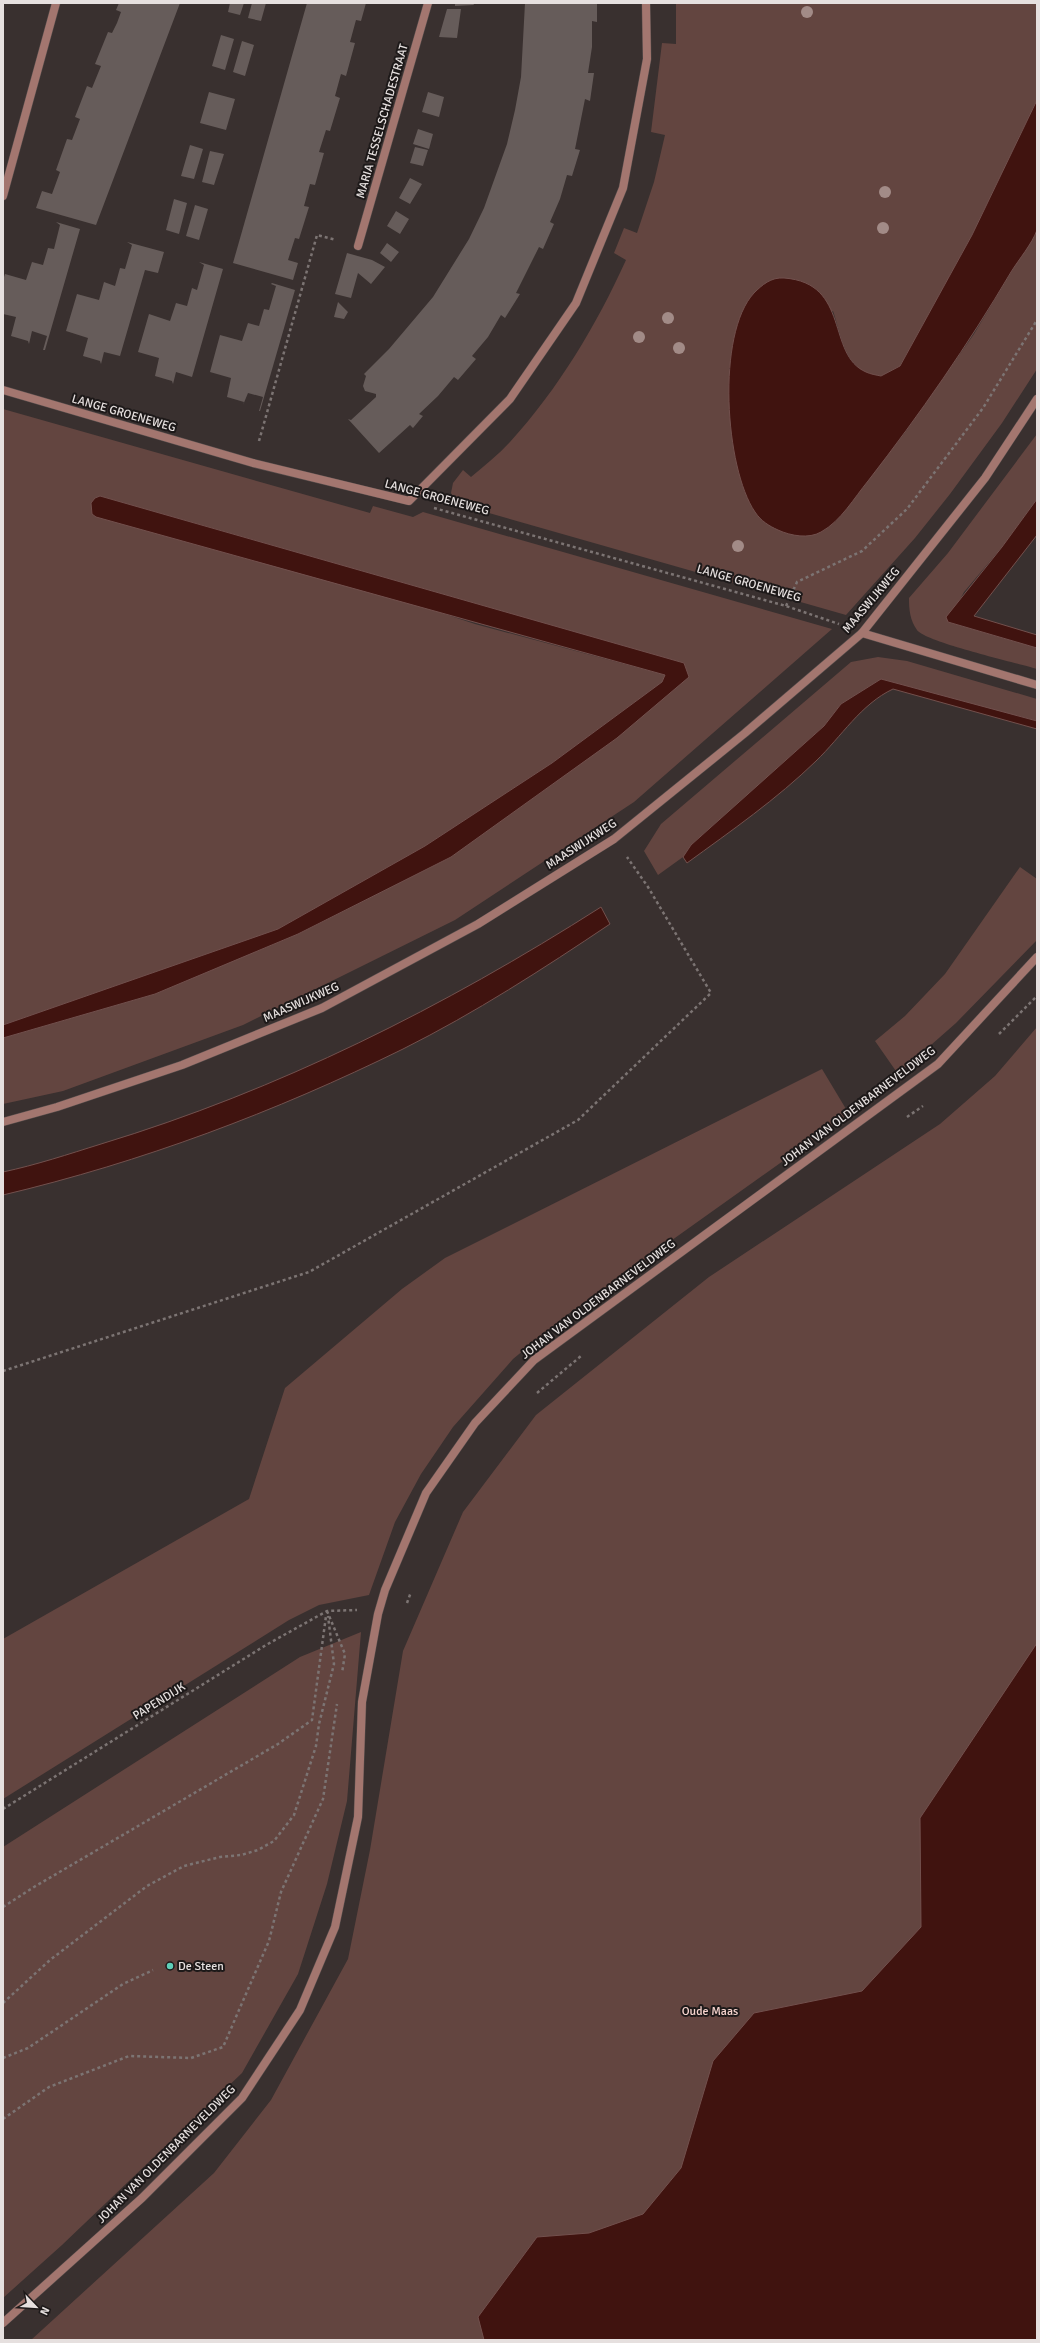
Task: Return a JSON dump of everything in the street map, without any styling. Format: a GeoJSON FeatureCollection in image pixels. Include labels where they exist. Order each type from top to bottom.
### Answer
{"type":"FeatureCollection","features":[{"type":"Feature","properties":{"kind":"street"},"geometry":{"type":"LineString","coordinates":[[3,196],[56,3]]}},
{"type":"Feature","properties":{"kind":"street","name":"MARIA TESSELSCHADESTRAAT"},"geometry":{"type":"LineString","coordinates":[[358,246],[428,3]]}},
{"type":"Feature","properties":{"kind":"street"},"geometry":{"type":"LineString","coordinates":[[409,501],[510,399],[576,303],[622,188],[647,59],[646,3]]}},
{"type":"Feature","properties":{"kind":"street","name":"LANGE GROENEWEG"},"geometry":{"type":"LineString","coordinates":[[3,390],[252,463],[409,501]]}},
{"type":"Feature","properties":{"kind":"street","name":"MAASWIJKWEG"},"geometry":{"type":"LineString","coordinates":[[3,1122],[57,1107],[182,1065],[322,1008],[478,924],[614,839],[745,734],[862,634],[985,478],[1037,398]]}},
{"type":"Feature","properties":{"kind":"street"},"geometry":{"type":"LineString","coordinates":[[862,634],[1037,685]]}},
{"type":"Feature","properties":{"kind":"street","name":"JOHAN VAN OLDENBARNEVELDWEG"},"geometry":{"type":"LineString","coordinates":[[3,2323],[142,2198],[242,2098],[300,2010],[335,1927],[358,1817],[362,1702],[378,1614],[385,1590],[426,1493],[475,1422],[534,1360],[938,1064],[1037,958]]}},
{"type":"Feature","properties":{"kind":"path"},"geometry":{"type":"LineString","coordinates":[[252,463],[318,235],[358,246]]}},
{"type":"Feature","properties":{"kind":"path"},"geometry":{"type":"LineString","coordinates":[[786,606],[797,582],[862,551],[906,509],[983,408],[1037,320]]}},
{"type":"Feature","properties":{"kind":"path","name":"LANGE GROENEWEG"},"geometry":{"type":"LineString","coordinates":[[409,501],[786,606],[862,634]]}},
{"type":"Feature","properties":{"kind":"path"},"geometry":{"type":"LineString","coordinates":[[3,1371],[309,1272],[578,1120],[711,993],[648,887],[614,839]]}},
{"type":"Feature","properties":{"kind":"path"},"geometry":{"type":"LineString","coordinates":[[995,1039],[1037,996]]}},
{"type":"Feature","properties":{"kind":"path"},"geometry":{"type":"LineString","coordinates":[[902,1121],[927,1102]]}},
{"type":"Feature","properties":{"kind":"path"},"geometry":{"type":"LineString","coordinates":[[536,1394],[584,1354]]}},
{"type":"Feature","properties":{"kind":"path"},"geometry":{"type":"LineString","coordinates":[[405,1607],[413,1586]]}},
{"type":"Feature","properties":{"kind":"path"},"geometry":{"type":"LineString","coordinates":[[327,1611],[362,1610],[378,1614]]}},
{"type":"Feature","properties":{"kind":"path"},"geometry":{"type":"LineString","coordinates":[[327,1611],[345,1654],[341,1677]]}},
{"type":"Feature","properties":{"kind":"path"},"geometry":{"type":"LineString","coordinates":[[3,1907],[34,1887],[278,1744],[312,1720],[327,1611]]}},
{"type":"Feature","properties":{"kind":"path"},"geometry":{"type":"LineString","coordinates":[[3,2003],[50,1960],[147,1886],[184,1866],[258,1850],[274,1841],[294,1815],[316,1746],[319,1724],[334,1664],[327,1611]]}},
{"type":"Feature","properties":{"kind":"path","name":"PAPENDIJK"},"geometry":{"type":"LineString","coordinates":[[3,1809],[266,1646],[327,1611]]}},
{"type":"Feature","properties":{"kind":"path"},"geometry":{"type":"LineString","coordinates":[[3,2119],[49,2087],[128,2056],[191,2058],[223,2047],[269,1941],[281,1892],[323,1799],[338,1700]]}},
{"type":"Feature","properties":{"kind":"path"},"geometry":{"type":"LineString","coordinates":[[3,2058],[28,2048],[123,1984],[153,1970]]}},
{"type":"Feature","properties":{"kind":"green space"},"geometry":{"type":"Polygon","coordinates":[[[676,3],[1037,3],[1037,100],[972,235],[900,366],[881,376],[867,373],[858,367],[847,354],[833,311],[729,368],[733,439],[835,522],[904,434],[974,334],[1037,229],[1037,369],[1002,423],[950,494],[915,538],[846,615],[468,507],[455,501],[451,493],[453,483],[463,470],[471,477],[491,460],[510,442],[545,400],[575,356],[589,332],[626,260],[614,253],[624,228],[637,233],[654,182],[665,135],[651,132],[662,43],[676,44],[676,3]]]}},
{"type":"Feature","properties":{"kind":"green space"},"geometry":{"type":"Polygon","coordinates":[[[3,409],[370,513],[373,506],[413,517],[423,512],[832,629],[634,802],[455,920],[243,1025],[63,1091],[3,1104],[3,1038],[155,994],[298,934],[451,857],[689,677],[684,663],[100,496],[95,498],[475,624],[665,675],[662,682],[552,763],[425,846],[278,929],[3,1025],[3,409]]]}},
{"type":"Feature","properties":{"kind":"green space"},"geometry":{"type":"Polygon","coordinates":[[[1037,434],[1037,499],[1002,547],[964,592],[948,622],[1037,648],[1037,669],[953,646],[924,635],[917,630],[911,619],[909,598],[948,553],[1037,434]]]}},
{"type":"Feature","properties":{"kind":"green space"},"geometry":{"type":"Polygon","coordinates":[[[878,657],[907,661],[1037,699],[1037,721],[881,679],[841,704],[824,726],[691,845],[683,857],[658,875],[644,851],[661,824],[851,662],[878,657]]]}},
{"type":"Feature","properties":{"kind":"green space"},"geometry":{"type":"Polygon","coordinates":[[[1020,867],[1037,879],[1037,940],[956,1023],[898,1074],[875,1041],[905,1016],[945,974],[1020,867]]]}},
{"type":"Feature","properties":{"kind":"green space","name":"Oude Maas"},"geometry":{"type":"Polygon","coordinates":[[[1037,1027],[1037,2340],[31,2340],[214,2173],[271,2100],[348,1959],[370,1850],[403,1651],[463,1512],[536,1415],[709,1277],[940,1124],[995,1076],[1037,1027]]]}},
{"type":"Feature","properties":{"kind":"green space"},"geometry":{"type":"Polygon","coordinates":[[[822,1069],[849,1114],[564,1317],[513,1359],[453,1427],[421,1474],[395,1522],[369,1595],[319,1605],[289,1620],[3,1799],[3,1639],[249,1499],[285,1388],[402,1289],[445,1258],[822,1069]]]}},
{"type":"Feature","properties":{"kind":"green space"},"geometry":{"type":"Polygon","coordinates":[[[361,1632],[347,1801],[327,1884],[298,1974],[242,2073],[62,2245],[3,2298],[3,1847],[300,1657],[361,1632]]]}},
{"type":"Feature","properties":{"kind":"shaded area"},"geometry":{"type":"Polygon","coordinates":[[[1037,100],[1038,222],[1037,230],[1029,246],[925,405],[841,516],[821,532],[806,536],[789,534],[768,525],[755,512],[745,492],[737,465],[731,434],[729,401],[730,369],[734,338],[742,312],[754,293],[764,284],[779,278],[805,283],[819,292],[829,305],[846,351],[854,363],[866,372],[881,376],[900,366],[972,235],[1037,100]]]}},
{"type":"Feature","properties":{"kind":"shaded area"},"geometry":{"type":"Polygon","coordinates":[[[100,496],[684,663],[689,677],[617,738],[451,857],[298,934],[155,994],[3,1038],[3,1025],[278,929],[425,846],[552,763],[662,682],[665,675],[96,517],[92,514],[91,503],[95,498],[100,496]]]}},
{"type":"Feature","properties":{"kind":"shaded area"},"geometry":{"type":"Polygon","coordinates":[[[1037,499],[1037,535],[974,616],[1037,635],[1037,648],[948,622],[946,617],[1002,547],[1037,499]]]}},
{"type":"Feature","properties":{"kind":"shaded area"},"geometry":{"type":"Polygon","coordinates":[[[881,679],[1037,721],[1037,729],[893,689],[882,695],[861,712],[825,752],[786,788],[687,863],[683,857],[691,845],[824,726],[841,704],[881,679]]]}},
{"type":"Feature","properties":{"kind":"shaded area"},"geometry":{"type":"Polygon","coordinates":[[[601,907],[610,924],[508,990],[456,1021],[403,1049],[306,1094],[207,1133],[106,1167],[3,1195],[3,1172],[52,1159],[167,1122],[296,1072],[421,1012],[482,979],[601,907]]]}},
{"type":"Feature","properties":{"kind":"shaded area"},"geometry":{"type":"Polygon","coordinates":[[[1037,1643],[1037,2340],[484,2340],[478,2317],[537,2237],[589,2233],[643,2214],[681,2168],[713,2061],[754,2013],[862,1991],[921,1927],[920,1818],[1037,1643]]]}},
{"type":"Feature","properties":{"kind":"building"},"geometry":{"type":"Polygon","coordinates":[[[119,3],[180,3],[96,225],[36,208],[42,191],[52,194],[60,172],[56,170],[67,139],[72,140],[80,119],[75,117],[87,86],[92,88],[101,66],[95,64],[108,32],[112,33],[121,12],[116,10],[119,3]]]}},
{"type":"Feature","properties":{"kind":"building"},"geometry":{"type":"Polygon","coordinates":[[[230,3],[244,3],[240,15],[228,12],[230,3]]]}},
{"type":"Feature","properties":{"kind":"building"},"geometry":{"type":"Polygon","coordinates":[[[252,3],[266,3],[261,21],[248,18],[252,3]]]}},
{"type":"Feature","properties":{"kind":"building"},"geometry":{"type":"Polygon","coordinates":[[[307,3],[366,3],[361,21],[356,20],[350,42],[355,43],[346,76],[341,74],[335,96],[340,98],[330,131],[326,130],[319,152],[324,153],[315,185],[310,184],[304,206],[309,207],[299,239],[295,238],[288,260],[298,263],[293,280],[233,263],[307,3]]]}},
{"type":"Feature","properties":{"kind":"building"},"geometry":{"type":"Polygon","coordinates":[[[455,3],[473,3],[474,5],[455,6],[455,3]]]}},
{"type":"Feature","properties":{"kind":"building"},"geometry":{"type":"Polygon","coordinates":[[[525,3],[597,3],[597,22],[592,21],[592,47],[588,73],[594,73],[590,101],[585,99],[575,149],[580,150],[572,176],[567,175],[560,199],[550,222],[554,224],[543,249],[539,247],[516,293],[520,294],[505,318],[501,315],[488,337],[472,356],[476,359],[458,380],[454,377],[438,396],[419,414],[423,416],[413,428],[410,425],[379,453],[348,419],[351,420],[376,397],[376,394],[365,391],[363,386],[366,376],[364,374],[389,349],[433,297],[469,239],[484,208],[507,144],[515,110],[521,77],[525,3]]]}},
{"type":"Feature","properties":{"kind":"building"},"geometry":{"type":"Polygon","coordinates":[[[447,9],[461,9],[457,38],[439,37],[447,9]]]}},
{"type":"Feature","properties":{"kind":"building"},"geometry":{"type":"Polygon","coordinates":[[[221,35],[234,39],[225,70],[212,66],[221,35]]]}},
{"type":"Feature","properties":{"kind":"building"},"geometry":{"type":"Polygon","coordinates":[[[242,41],[254,45],[245,76],[233,72],[242,41]]]}},
{"type":"Feature","properties":{"kind":"building"},"geometry":{"type":"Polygon","coordinates":[[[209,92],[235,99],[226,130],[200,123],[209,92]]]}},
{"type":"Feature","properties":{"kind":"building"},"geometry":{"type":"Polygon","coordinates":[[[428,92],[444,97],[439,117],[422,112],[428,92]]]}},
{"type":"Feature","properties":{"kind":"building"},"geometry":{"type":"Polygon","coordinates":[[[418,129],[433,134],[429,149],[413,144],[418,129]]]}},
{"type":"Feature","properties":{"kind":"building"},"geometry":{"type":"Polygon","coordinates":[[[190,145],[203,149],[194,179],[181,176],[190,145]]]}},
{"type":"Feature","properties":{"kind":"building"},"geometry":{"type":"Polygon","coordinates":[[[415,147],[428,150],[423,166],[410,163],[415,147]]]}},
{"type":"Feature","properties":{"kind":"building"},"geometry":{"type":"Polygon","coordinates":[[[210,151],[224,154],[214,185],[202,182],[210,151]]]}},
{"type":"Feature","properties":{"kind":"building"},"geometry":{"type":"Polygon","coordinates":[[[410,178],[422,184],[410,204],[399,198],[410,178]]]}},
{"type":"Feature","properties":{"kind":"building"},"geometry":{"type":"Polygon","coordinates":[[[174,199],[187,203],[179,234],[166,230],[174,199]]]}},
{"type":"Feature","properties":{"kind":"building"},"geometry":{"type":"Polygon","coordinates":[[[195,205],[208,209],[199,240],[186,236],[195,205]]]}},
{"type":"Feature","properties":{"kind":"building"},"geometry":{"type":"Polygon","coordinates":[[[396,211],[409,219],[400,234],[387,226],[396,211]]]}},
{"type":"Feature","properties":{"kind":"building"},"geometry":{"type":"Polygon","coordinates":[[[56,222],[80,229],[45,350],[43,350],[47,336],[32,331],[29,344],[28,341],[11,336],[16,317],[3,314],[3,280],[5,274],[26,280],[32,262],[43,265],[48,248],[54,249],[60,225],[56,222]]]}},
{"type":"Feature","properties":{"kind":"building"},"geometry":{"type":"Polygon","coordinates":[[[127,242],[164,252],[158,273],[145,270],[120,356],[104,352],[101,364],[100,361],[83,356],[88,338],[66,331],[77,294],[99,300],[104,282],[115,286],[120,268],[125,269],[132,245],[127,242]]]}},
{"type":"Feature","properties":{"kind":"building"},"geometry":{"type":"Polygon","coordinates":[[[387,243],[399,252],[391,262],[380,253],[387,243]]]}},
{"type":"Feature","properties":{"kind":"building"},"geometry":{"type":"Polygon","coordinates":[[[347,253],[372,260],[385,267],[371,284],[358,273],[351,298],[335,294],[347,253]]]}},
{"type":"Feature","properties":{"kind":"building"},"geometry":{"type":"Polygon","coordinates":[[[199,262],[223,269],[192,377],[176,372],[173,384],[172,381],[155,376],[159,358],[138,352],[149,314],[170,321],[176,303],[187,306],[192,288],[197,290],[204,265],[199,262]]]}},
{"type":"Feature","properties":{"kind":"building"},"geometry":{"type":"Polygon","coordinates":[[[272,283],[295,290],[259,411],[263,397],[248,393],[243,405],[244,402],[227,397],[231,378],[210,372],[220,335],[242,341],[248,323],[259,326],[264,309],[269,310],[276,286],[271,284],[272,283]]]}},
{"type":"Feature","properties":{"kind":"building"},"geometry":{"type":"Polygon","coordinates":[[[338,302],[348,312],[344,319],[334,317],[338,302]]]}},
{"type":"Feature","properties":{"kind":"place","name":"De Steen"},"geometry":{"type":"Point","coordinates":[170,1966]}}]}
